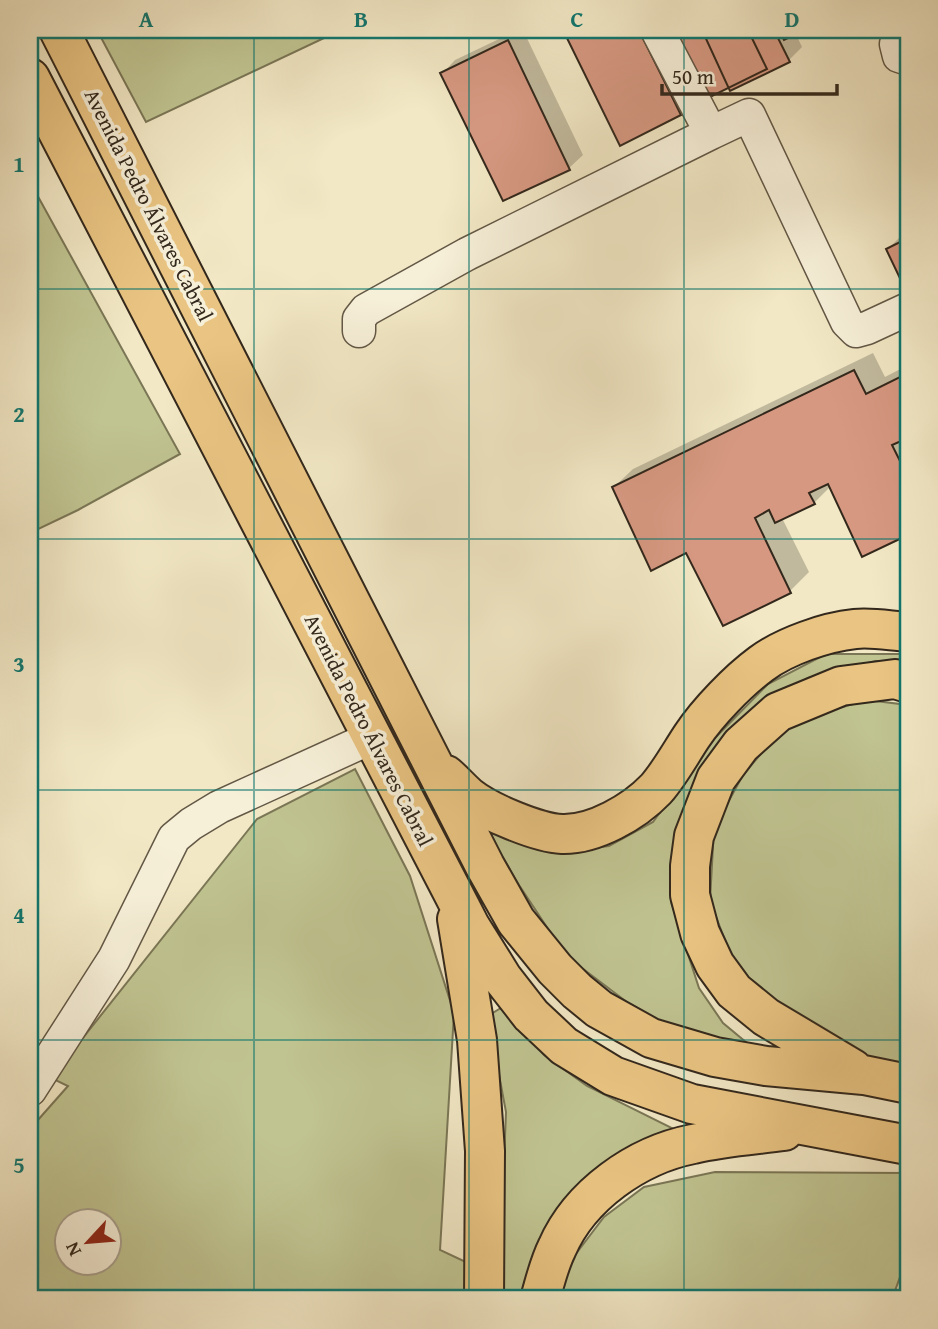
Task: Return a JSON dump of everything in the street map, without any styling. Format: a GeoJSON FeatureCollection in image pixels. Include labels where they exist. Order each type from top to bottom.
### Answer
{"type":"FeatureCollection","features":[{"type":"Feature","properties":{"kind":"main road","name":"Avenida Pedro Álvares Cabral"},"geometry":{"type":"LineString","coordinates":[[59,30],[485,866],[516,921],[555,969],[577,991],[598,1009],[651,1038],[715,1057],[766,1066],[864,1075],[908,1084]]}},
{"type":"Feature","properties":{"kind":"main road","name":"Avenida Pedro Álvares Cabral"},"geometry":{"type":"LineString","coordinates":[[34,95],[470,926],[503,978],[531,1015],[564,1046],[613,1076],[692,1104],[908,1145]]}},
{"type":"Feature","properties":{"kind":"main road"},"geometry":{"type":"LineString","coordinates":[[433,763],[471,798],[516,822],[562,834],[590,830],[613,821],[654,790],[674,767],[693,734],[736,685],[762,663],[783,651],[831,633],[858,629],[908,632]]}},
{"type":"Feature","properties":{"kind":"main road"},"geometry":{"type":"LineString","coordinates":[[864,1075],[765,1017],[734,991],[715,965],[700,933],[690,895],[690,866],[695,836],[716,779],[741,745],[778,712],[841,685],[895,679],[908,683]]}},
{"type":"Feature","properties":{"kind":"main road"},"geometry":{"type":"LineString","coordinates":[[451,889],[477,1040],[485,1151],[484,1299]]}},
{"type":"Feature","properties":{"kind":"main road"},"geometry":{"type":"LineString","coordinates":[[540,1299],[557,1247],[572,1222],[589,1200],[644,1160],[692,1144],[815,1127]]}},
{"type":"Feature","properties":{"kind":"street"},"geometry":{"type":"LineString","coordinates":[[657,30],[711,133]]}},
{"type":"Feature","properties":{"kind":"street"},"geometry":{"type":"LineString","coordinates":[[908,36],[896,44],[899,55],[908,59]]}},
{"type":"Feature","properties":{"kind":"street"},"geometry":{"type":"LineString","coordinates":[[359,331],[359,319],[366,310],[467,254],[748,115],[847,322],[856,331],[908,309]]}},
{"type":"Feature","properties":{"kind":"street"},"geometry":{"type":"LineString","coordinates":[[30,1090],[114,959],[174,838],[219,807],[373,737]]}},
{"type":"Feature","properties":{"kind":"green space"},"geometry":{"type":"Polygon","coordinates":[[[97,30],[341,30],[146,122],[97,30]]]}},
{"type":"Feature","properties":{"kind":"green space"},"geometry":{"type":"Polygon","coordinates":[[[30,182],[180,454],[30,533],[30,182]]]}},
{"type":"Feature","properties":{"kind":"green space"},"geometry":{"type":"Polygon","coordinates":[[[826,654],[908,654],[908,665],[876,661],[808,678],[754,712],[675,846],[671,902],[699,988],[723,1023],[764,1057],[648,1018],[566,956],[485,827],[553,853],[609,846],[653,822],[711,742],[768,684],[826,654]]]}},
{"type":"Feature","properties":{"kind":"green space"},"geometry":{"type":"Polygon","coordinates":[[[867,700],[908,705],[908,1067],[849,1053],[770,1009],[733,961],[710,901],[714,828],[743,775],[787,723],[867,700]]]}},
{"type":"Feature","properties":{"kind":"green space"},"geometry":{"type":"Polygon","coordinates":[[[355,769],[410,876],[454,1013],[440,1250],[470,1264],[470,1299],[30,1299],[30,1129],[68,1086],[51,1078],[257,819],[355,769]]]}},
{"type":"Feature","properties":{"kind":"green space"},"geometry":{"type":"Polygon","coordinates":[[[504,1006],[544,1055],[587,1086],[686,1135],[557,1215],[531,1261],[521,1299],[502,1299],[501,1237],[506,1112],[488,1016],[504,1006]]]}},
{"type":"Feature","properties":{"kind":"green space"},"geometry":{"type":"Polygon","coordinates":[[[715,1172],[908,1173],[908,1255],[892,1299],[553,1299],[572,1259],[604,1217],[644,1187],[715,1172]]]}},
{"type":"Feature","properties":{"kind":"building"},"geometry":{"type":"Polygon","coordinates":[[[563,30],[639,30],[681,115],[620,146],[563,30]]]}},
{"type":"Feature","properties":{"kind":"building"},"geometry":{"type":"Polygon","coordinates":[[[672,30],[748,30],[767,69],[706,99],[672,30]]]}},
{"type":"Feature","properties":{"kind":"building"},"geometry":{"type":"Polygon","coordinates":[[[702,30],[774,30],[790,62],[730,91],[702,30]]]}},
{"type":"Feature","properties":{"kind":"building"},"geometry":{"type":"Polygon","coordinates":[[[779,30],[789,30],[792,36],[784,40],[779,30]]]}},
{"type":"Feature","properties":{"kind":"building"},"geometry":{"type":"Polygon","coordinates":[[[508,40],[570,170],[503,201],[440,73],[508,40]]]}},
{"type":"Feature","properties":{"kind":"building"},"geometry":{"type":"Polygon","coordinates":[[[908,238],[908,295],[886,249],[908,238]]]}},
{"type":"Feature","properties":{"kind":"building"},"geometry":{"type":"Polygon","coordinates":[[[854,370],[866,394],[908,373],[908,438],[892,445],[908,477],[908,535],[862,557],[828,484],[809,493],[815,504],[775,523],[769,510],[755,518],[791,593],[723,626],[686,553],[651,571],[612,487],[854,370]]]}}]}
